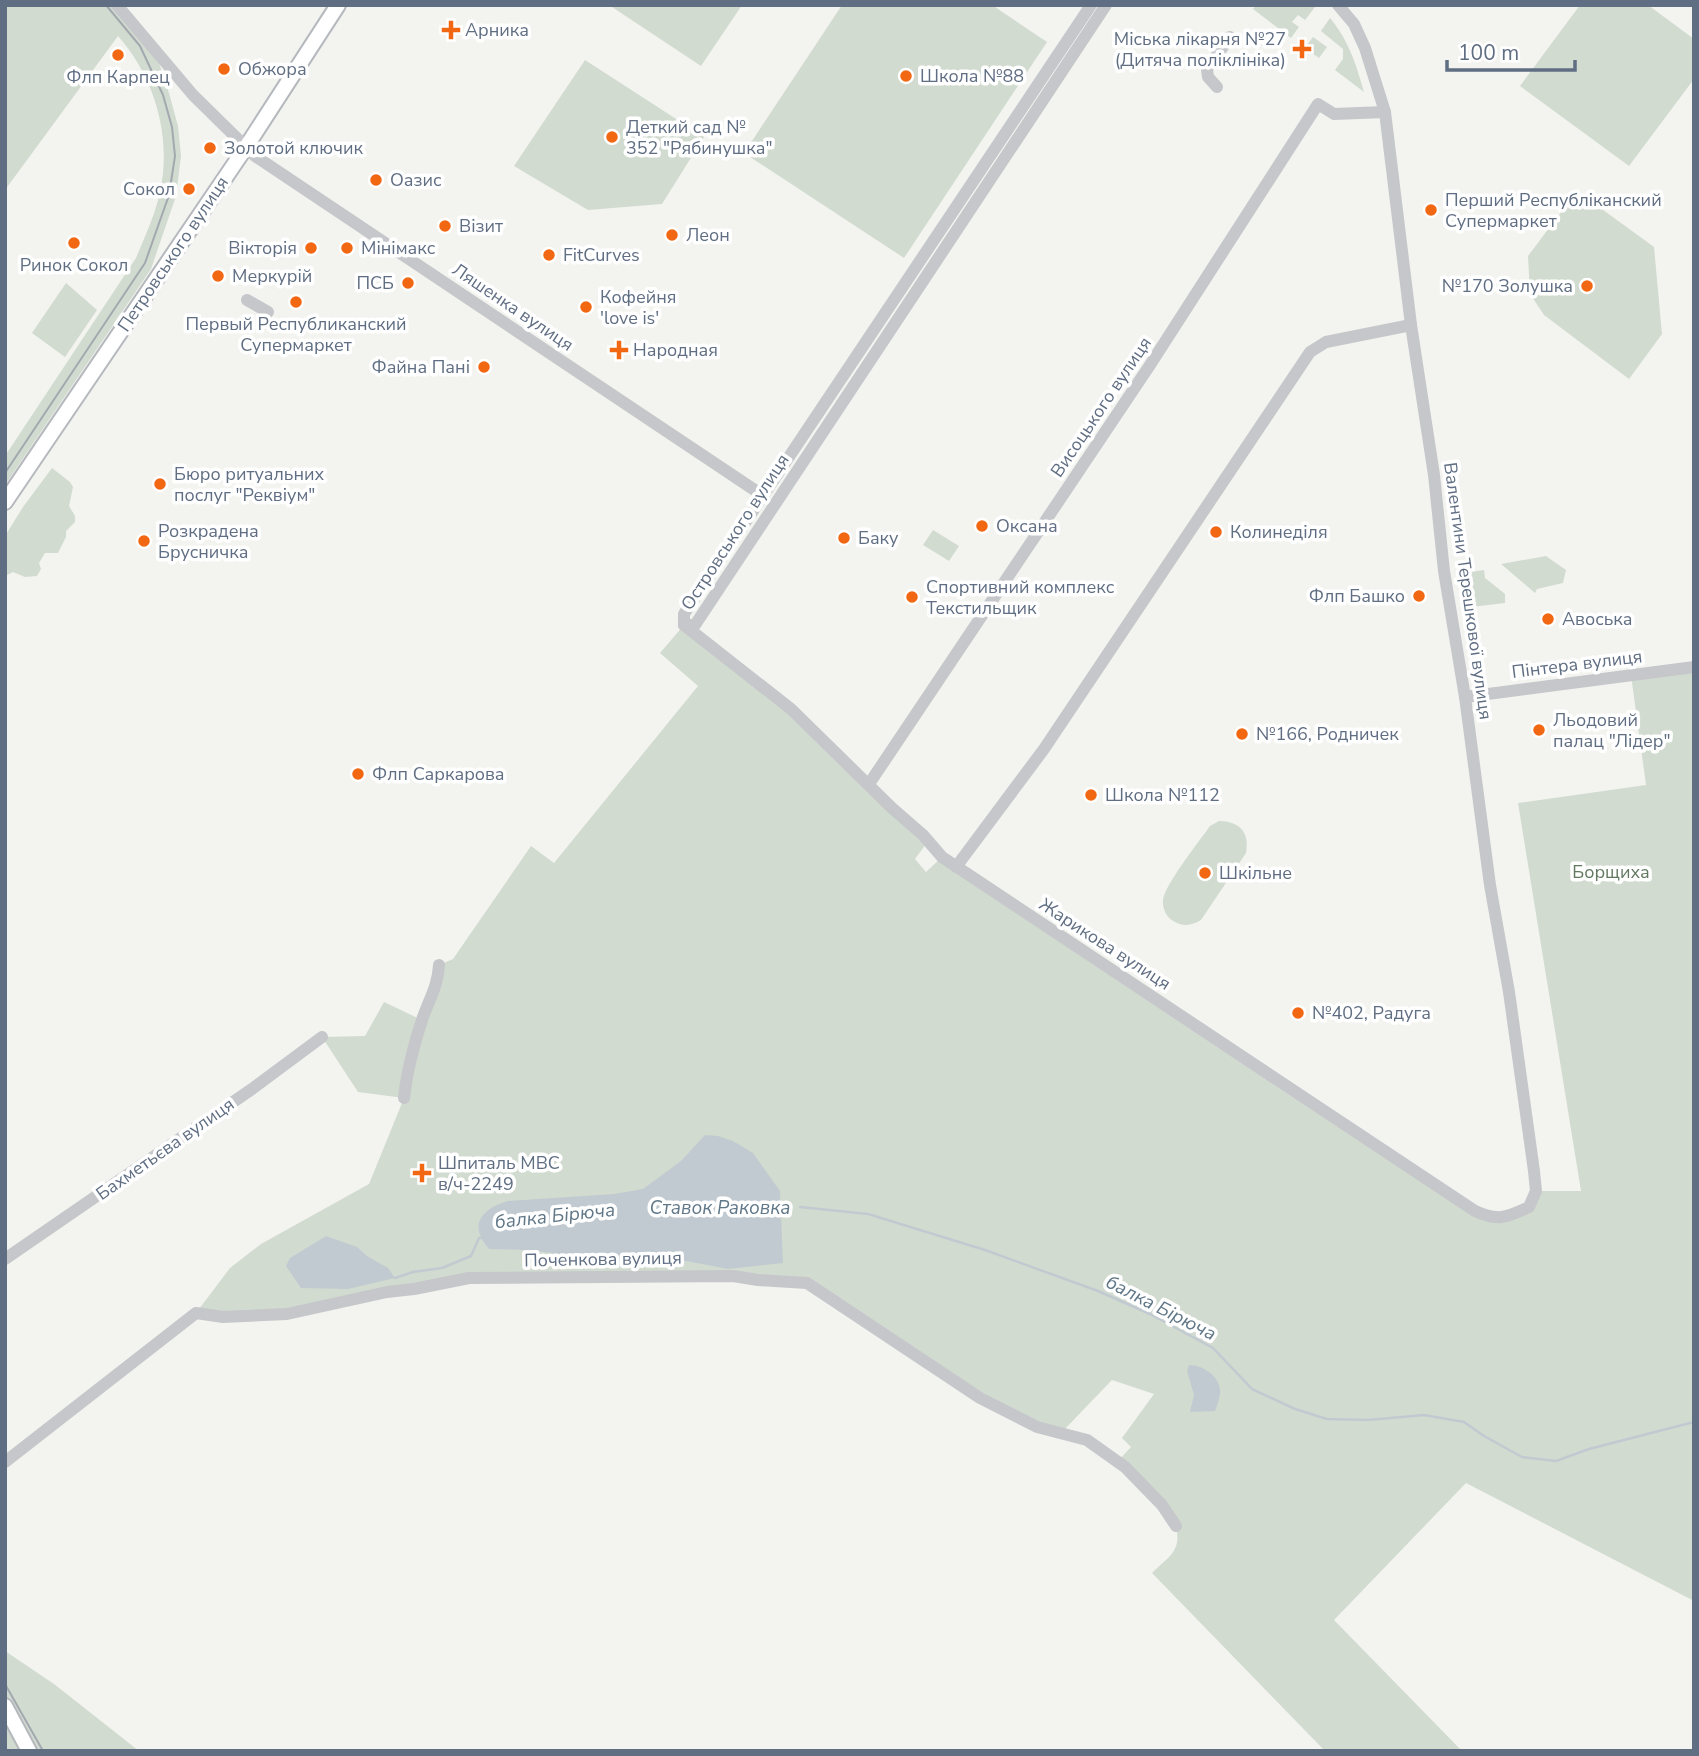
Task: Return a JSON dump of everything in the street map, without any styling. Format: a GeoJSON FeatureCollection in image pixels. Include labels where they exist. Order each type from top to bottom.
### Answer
{"type":"FeatureCollection","features":[{"type":"Feature","properties":{"kind":"main road","name":"Петровського вулиця"},"geometry":{"type":"LineString","coordinates":[[5,502],[246,148],[338,5]]}},
{"type":"Feature","properties":{"kind":"main road"},"geometry":{"type":"LineString","coordinates":[[5,1706],[29,1751]]}},
{"type":"Feature","properties":{"kind":"street","name":"Ляшенка вулиця"},"geometry":{"type":"LineString","coordinates":[[117,5],[194,95],[246,148],[762,495]]}},
{"type":"Feature","properties":{"kind":"street","name":"Островського вулиця"},"geometry":{"type":"LineString","coordinates":[[1091,5],[762,495],[684,614],[684,625],[695,625],[1106,5]]}},
{"type":"Feature","properties":{"kind":"street","name":"Валентини Терешкової вулиця"},"geometry":{"type":"LineString","coordinates":[[1338,5],[1354,24],[1365,48],[1385,112],[1411,325],[1434,475],[1444,571],[1509,992],[1536,1191]]}},
{"type":"Feature","properties":{"kind":"street"},"geometry":{"type":"LineString","coordinates":[[1217,87],[1208,77],[1207,69],[1230,37]]}},
{"type":"Feature","properties":{"kind":"street","name":"Висоцького вулиця"},"geometry":{"type":"LineString","coordinates":[[869,784],[1143,377],[1318,104],[1335,114],[1385,112]]}},
{"type":"Feature","properties":{"kind":"street"},"geometry":{"type":"LineString","coordinates":[[247,300],[268,312]]}},
{"type":"Feature","properties":{"kind":"street"},"geometry":{"type":"LineString","coordinates":[[956,867],[1044,749],[1310,352],[1326,342],[1411,325]]}},
{"type":"Feature","properties":{"kind":"street","name":"Жарикова вулиця"},"geometry":{"type":"LineString","coordinates":[[684,625],[791,709],[923,835],[942,857],[956,867],[1475,1211],[1487,1217],[1503,1219],[1529,1207],[1536,1191]]}},
{"type":"Feature","properties":{"kind":"street","name":"Пінтера вулиця"},"geometry":{"type":"LineString","coordinates":[[1465,697],[1694,667]]}},
{"type":"Feature","properties":{"kind":"street"},"geometry":{"type":"LineString","coordinates":[[404,1098],[408,1068],[422,1020],[438,982],[439,965]]}},
{"type":"Feature","properties":{"kind":"street","name":"Бахметьєва вулиця"},"geometry":{"type":"LineString","coordinates":[[5,1259],[323,1037]]}},
{"type":"Feature","properties":{"kind":"street","name":"Поченкова вулиця"},"geometry":{"type":"LineString","coordinates":[[5,1462],[197,1313],[223,1317],[287,1314],[387,1292],[469,1278],[733,1276],[807,1283],[980,1398],[1037,1427],[1087,1440],[1125,1467],[1162,1505],[1176,1526]]}},
{"type":"Feature","properties":{"kind":"green space"},"geometry":{"type":"Polygon","coordinates":[[[5,5],[117,5],[158,60],[178,126],[181,156],[176,196],[151,269],[5,485],[5,456],[136,258],[158,201],[164,150],[162,130],[151,89],[142,70],[118,36],[5,190],[5,5]]]}},
{"type":"Feature","properties":{"kind":"green space"},"geometry":{"type":"Polygon","coordinates":[[[609,5],[742,5],[701,66],[609,5]]]}},
{"type":"Feature","properties":{"kind":"green space"},"geometry":{"type":"Polygon","coordinates":[[[842,5],[992,5],[1047,42],[904,258],[744,153],[842,5]]]}},
{"type":"Feature","properties":{"kind":"green space"},"geometry":{"type":"Polygon","coordinates":[[[1256,5],[1315,7],[1305,20],[1298,15],[1292,22],[1299,27],[1291,38],[1253,9],[1256,5]]]}},
{"type":"Feature","properties":{"kind":"green space"},"geometry":{"type":"Polygon","coordinates":[[[1580,5],[1648,5],[1694,39],[1694,79],[1629,166],[1520,86],[1580,5]]]}},
{"type":"Feature","properties":{"kind":"green space"},"geometry":{"type":"Polygon","coordinates":[[[1330,18],[1347,44],[1364,92],[1335,70],[1343,59],[1343,49],[1321,31],[1330,18]]]}},
{"type":"Feature","properties":{"kind":"green space"},"geometry":{"type":"Polygon","coordinates":[[[1313,37],[1327,47],[1319,58],[1305,48],[1313,37]]]}},
{"type":"Feature","properties":{"kind":"green space"},"geometry":{"type":"Polygon","coordinates":[[[585,60],[704,137],[662,204],[588,210],[514,166],[585,60]]]}},
{"type":"Feature","properties":{"kind":"green space"},"geometry":{"type":"Polygon","coordinates":[[[1577,191],[1654,247],[1662,334],[1629,379],[1544,315],[1530,294],[1528,256],[1577,191]]]}},
{"type":"Feature","properties":{"kind":"green space"},"geometry":{"type":"Polygon","coordinates":[[[66,283],[97,310],[65,357],[32,333],[66,283]]]}},
{"type":"Feature","properties":{"kind":"green space"},"geometry":{"type":"Polygon","coordinates":[[[52,468],[73,487],[69,506],[75,516],[75,522],[66,531],[58,553],[45,553],[39,563],[41,569],[37,576],[25,577],[13,572],[5,576],[5,536],[52,468]]]}},
{"type":"Feature","properties":{"kind":"green space"},"geometry":{"type":"Polygon","coordinates":[[[933,530],[959,546],[949,561],[923,545],[933,530]]]}},
{"type":"Feature","properties":{"kind":"green space"},"geometry":{"type":"Polygon","coordinates":[[[1546,556],[1566,570],[1563,583],[1537,589],[1535,593],[1501,564],[1546,556]]]}},
{"type":"Feature","properties":{"kind":"green space"},"geometry":{"type":"Polygon","coordinates":[[[1484,570],[1485,578],[1505,594],[1505,603],[1463,608],[1458,574],[1484,570]]]}},
{"type":"Feature","properties":{"kind":"green space","name":"Борщиха"},"geometry":{"type":"Polygon","coordinates":[[[684,625],[760,686],[929,840],[915,859],[926,872],[942,857],[1487,1217],[1529,1207],[1536,1191],[1581,1191],[1518,803],[1646,785],[1631,675],[1694,667],[1694,1601],[1466,1483],[1334,1620],[1462,1751],[1325,1751],[1152,1573],[1175,1548],[1176,1526],[1118,1461],[1131,1447],[1122,1438],[1154,1394],[1112,1380],[1061,1433],[1037,1427],[822,1292],[775,1280],[469,1278],[287,1314],[196,1313],[230,1268],[261,1244],[369,1184],[404,1098],[358,1092],[322,1037],[365,1036],[384,1002],[422,1020],[439,965],[453,959],[531,846],[554,863],[698,686],[660,653],[684,625]]]}},
{"type":"Feature","properties":{"kind":"green space","name":"Шкільне"},"geometry":{"type":"Polygon","coordinates":[[[1219,821],[1233,823],[1242,830],[1245,834],[1246,853],[1201,920],[1188,925],[1178,924],[1164,910],[1165,893],[1210,826],[1219,821]]]}},
{"type":"Feature","properties":{"kind":"green space"},"geometry":{"type":"Polygon","coordinates":[[[5,1651],[54,1684],[139,1751],[5,1751],[5,1651]]]}},
{"type":"Feature","properties":{"kind":"water","name":"Ставок Раковка"},"geometry":{"type":"Polygon","coordinates":[[[705,1135],[733,1141],[753,1153],[780,1191],[783,1263],[728,1269],[670,1258],[630,1265],[594,1255],[489,1249],[479,1232],[480,1219],[485,1213],[508,1201],[614,1194],[643,1189],[681,1161],[705,1135]]]}},
{"type":"Feature","properties":{"kind":"water"},"geometry":{"type":"Polygon","coordinates":[[[326,1236],[357,1247],[388,1268],[395,1278],[348,1289],[301,1288],[286,1266],[290,1258],[326,1236]]]}},
{"type":"Feature","properties":{"kind":"water"},"geometry":{"type":"Polygon","coordinates":[[[1189,1365],[1211,1373],[1218,1383],[1220,1394],[1215,1411],[1190,1412],[1194,1395],[1187,1371],[1189,1365]]]}},
{"type":"Feature","properties":{"kind":"waterway","name":"балка Бірюча"},"geometry":{"type":"LineString","coordinates":[[800,1207],[868,1214],[985,1250],[1098,1291],[1150,1314],[1213,1348],[1252,1389],[1295,1409],[1327,1419],[1368,1420],[1424,1415],[1464,1422],[1522,1457],[1556,1461],[1589,1449],[1694,1422]]}},
{"type":"Feature","properties":{"kind":"waterway","name":"балка Бірюча"},"geometry":{"type":"LineString","coordinates":[[395,1278],[413,1272],[442,1268],[471,1256],[479,1238],[482,1238]]}},
{"type":"Feature","properties":{"kind":"tram line"},"geometry":{"type":"LineString","coordinates":[[5,473],[145,263],[169,195],[175,156],[172,127],[163,95],[140,46],[106,5]]}},
{"type":"Feature","properties":{"kind":"tram line"},"geometry":{"type":"LineString","coordinates":[[5,1684],[43,1751]]}},
{"type":"Feature","properties":{"kind":"place","name":"Арника"},"geometry":{"type":"Point","coordinates":[451,30]}},
{"type":"Feature","properties":{"kind":"place","name":"Міська лікарня №27 (Дитяча поліклініка)"},"geometry":{"type":"Point","coordinates":[1302,49]}},
{"type":"Feature","properties":{"kind":"place","name":"Флп Карпец"},"geometry":{"type":"Point","coordinates":[118,55]}},
{"type":"Feature","properties":{"kind":"place","name":"Обжора"},"geometry":{"type":"Point","coordinates":[224,69]}},
{"type":"Feature","properties":{"kind":"place","name":"Школа №88"},"geometry":{"type":"Point","coordinates":[906,76]}},
{"type":"Feature","properties":{"kind":"place","name":"Деткий сад № 352 \"Рябинушка\""},"geometry":{"type":"Point","coordinates":[612,137]}},
{"type":"Feature","properties":{"kind":"place","name":"Золотой ключик"},"geometry":{"type":"Point","coordinates":[210,148]}},
{"type":"Feature","properties":{"kind":"place","name":"Оазис"},"geometry":{"type":"Point","coordinates":[376,180]}},
{"type":"Feature","properties":{"kind":"place","name":"Сокол"},"geometry":{"type":"Point","coordinates":[189,189]}},
{"type":"Feature","properties":{"kind":"place","name":"Перший Республiканский Супермаркет"},"geometry":{"type":"Point","coordinates":[1431,210]}},
{"type":"Feature","properties":{"kind":"place","name":"Візит"},"geometry":{"type":"Point","coordinates":[445,226]}},
{"type":"Feature","properties":{"kind":"place","name":"Леон"},"geometry":{"type":"Point","coordinates":[672,235]}},
{"type":"Feature","properties":{"kind":"place","name":"Ринок Сокол"},"geometry":{"type":"Point","coordinates":[74,243]}},
{"type":"Feature","properties":{"kind":"place","name":"Вікторія"},"geometry":{"type":"Point","coordinates":[311,248]}},
{"type":"Feature","properties":{"kind":"place","name":"Мінімакс"},"geometry":{"type":"Point","coordinates":[347,248]}},
{"type":"Feature","properties":{"kind":"place","name":"FitCurves"},"geometry":{"type":"Point","coordinates":[549,255]}},
{"type":"Feature","properties":{"kind":"place","name":"Меркурій"},"geometry":{"type":"Point","coordinates":[218,276]}},
{"type":"Feature","properties":{"kind":"place","name":"ПСБ"},"geometry":{"type":"Point","coordinates":[408,283]}},
{"type":"Feature","properties":{"kind":"place","name":"№170 Золушка"},"geometry":{"type":"Point","coordinates":[1587,286]}},
{"type":"Feature","properties":{"kind":"place","name":"Первый Республиканский Супермаркет"},"geometry":{"type":"Point","coordinates":[296,302]}},
{"type":"Feature","properties":{"kind":"place","name":"Кофейня 'love is'"},"geometry":{"type":"Point","coordinates":[586,307]}},
{"type":"Feature","properties":{"kind":"place","name":"Народная"},"geometry":{"type":"Point","coordinates":[619,350]}},
{"type":"Feature","properties":{"kind":"place","name":"Файна Пані"},"geometry":{"type":"Point","coordinates":[484,367]}},
{"type":"Feature","properties":{"kind":"place","name":"Бюро ритуальних послуг \"Реквіум\""},"geometry":{"type":"Point","coordinates":[160,484]}},
{"type":"Feature","properties":{"kind":"place","name":"Оксана"},"geometry":{"type":"Point","coordinates":[982,526]}},
{"type":"Feature","properties":{"kind":"place","name":"Колинеділя"},"geometry":{"type":"Point","coordinates":[1216,532]}},
{"type":"Feature","properties":{"kind":"place","name":"Баку"},"geometry":{"type":"Point","coordinates":[844,538]}},
{"type":"Feature","properties":{"kind":"place","name":"Розкрадена Брусничка"},"geometry":{"type":"Point","coordinates":[144,541]}},
{"type":"Feature","properties":{"kind":"place","name":"Флп Башко"},"geometry":{"type":"Point","coordinates":[1419,596]}},
{"type":"Feature","properties":{"kind":"place","name":"Спортивний комплекс Текстильщик"},"geometry":{"type":"Point","coordinates":[912,597]}},
{"type":"Feature","properties":{"kind":"place","name":"Авоська"},"geometry":{"type":"Point","coordinates":[1548,619]}},
{"type":"Feature","properties":{"kind":"place","name":"Льодовий палац \"Лідер\""},"geometry":{"type":"Point","coordinates":[1539,730]}},
{"type":"Feature","properties":{"kind":"place","name":"№166, Родничек"},"geometry":{"type":"Point","coordinates":[1242,734]}},
{"type":"Feature","properties":{"kind":"place","name":"Флп Саркарова"},"geometry":{"type":"Point","coordinates":[358,774]}},
{"type":"Feature","properties":{"kind":"place","name":"Школа №112"},"geometry":{"type":"Point","coordinates":[1091,795]}},
{"type":"Feature","properties":{"kind":"place","name":"Шкільне"},"geometry":{"type":"Point","coordinates":[1205,873]}},
{"type":"Feature","properties":{"kind":"place","name":"№402, Радуга"},"geometry":{"type":"Point","coordinates":[1298,1013]}},
{"type":"Feature","properties":{"kind":"place","name":"Шпиталь МВС в/ч-2249"},"geometry":{"type":"Point","coordinates":[422,1173]}}]}
